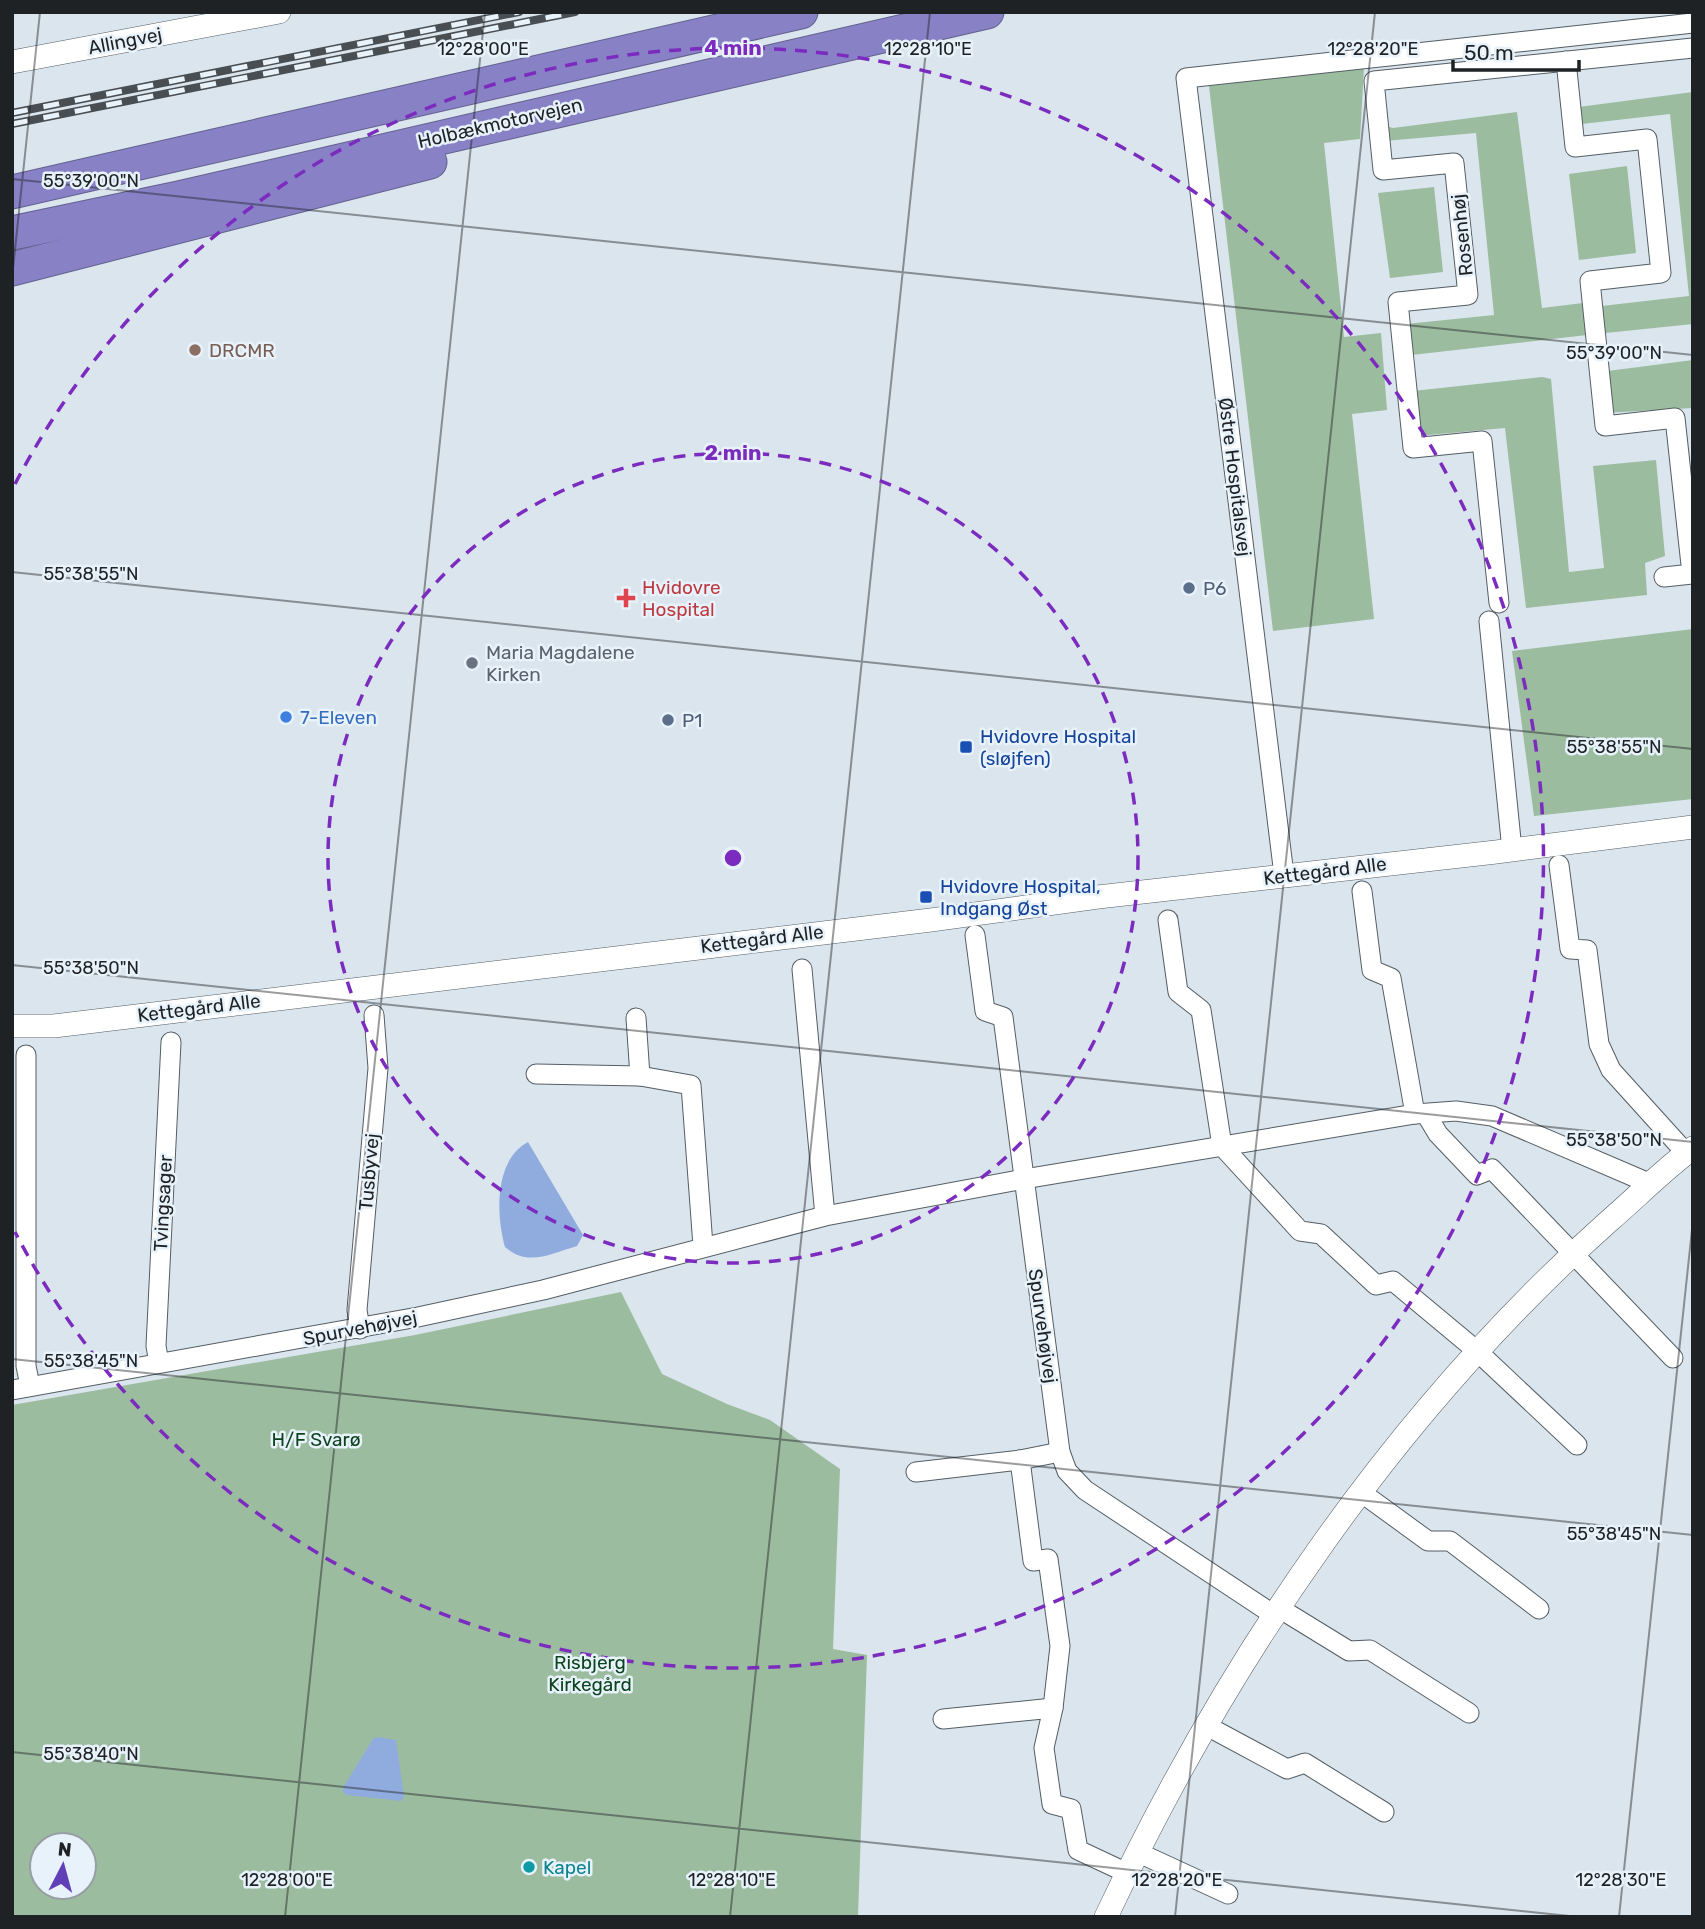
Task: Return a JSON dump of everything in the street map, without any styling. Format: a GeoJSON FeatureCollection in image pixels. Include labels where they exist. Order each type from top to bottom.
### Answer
{"type":"FeatureCollection","features":[{"type":"Feature","properties":{"kind":"highway"},"geometry":{"type":"LineString","coordinates":[[12,192],[801,12]]}},
{"type":"Feature","properties":{"kind":"highway","name":"Holbækmotorvejen"},"geometry":{"type":"LineString","coordinates":[[12,233],[192,195],[987,12]]}},
{"type":"Feature","properties":{"kind":"highway"},"geometry":{"type":"LineString","coordinates":[[12,269],[736,84],[829,47]]}},
{"type":"Feature","properties":{"kind":"highway"},"geometry":{"type":"LineString","coordinates":[[12,173],[102,172]]}},
{"type":"Feature","properties":{"kind":"street","name":"Allingvej"},"geometry":{"type":"LineString","coordinates":[[12,62],[279,12]]}},
{"type":"Feature","properties":{"kind":"street","name":"Østre Hospitalsvej"},"geometry":{"type":"LineString","coordinates":[[1284,876],[1186,78],[1693,23]]}},
{"type":"Feature","properties":{"kind":"street","name":"Rosenhøj"},"geometry":{"type":"LineString","coordinates":[[1499,603],[1482,441],[1413,448],[1398,302],[1468,295],[1454,163],[1383,170],[1374,81],[1693,48]]}},
{"type":"Feature","properties":{"kind":"street"},"geometry":{"type":"LineString","coordinates":[[1566,61],[1575,147],[1647,139],[1661,273],[1590,281],[1605,426],[1675,418],[1692,574],[1664,577]]}},
{"type":"Feature","properties":{"kind":"street"},"geometry":{"type":"LineString","coordinates":[[1489,621],[1512,849]]}},
{"type":"Feature","properties":{"kind":"street","name":"Kettegård Alle"},"geometry":{"type":"LineString","coordinates":[[12,1026],[66,1025],[1693,827]]}},
{"type":"Feature","properties":{"kind":"street"},"geometry":{"type":"LineString","coordinates":[[1106,1917],[1132,1862],[1207,1726],[1276,1611],[1362,1493],[1477,1350],[1573,1253],[1689,1150],[1611,1070],[1599,1045],[1587,950],[1570,949],[1559,865]]}},
{"type":"Feature","properties":{"kind":"street"},"geometry":{"type":"LineString","coordinates":[[1362,891],[1372,970],[1391,978],[1421,1114],[1477,1175],[1492,1170],[1673,1357]]}},
{"type":"Feature","properties":{"kind":"street"},"geometry":{"type":"LineString","coordinates":[[1168,920],[1178,992],[1201,1010],[1222,1146],[1300,1231],[1321,1234],[1376,1285],[1393,1281],[1477,1350],[1577,1445]]}},
{"type":"Feature","properties":{"kind":"street","name":"Spurvehøjvej"},"geometry":{"type":"LineString","coordinates":[[975,935],[985,1011],[1003,1017],[1060,1452],[1067,1471],[1085,1490],[1276,1611]]}},
{"type":"Feature","properties":{"kind":"street"},"geometry":{"type":"LineString","coordinates":[[802,969],[825,1216]]}},
{"type":"Feature","properties":{"kind":"street","name":"Tusbyvej"},"geometry":{"type":"LineString","coordinates":[[360,1329],[357,1310],[378,1068],[374,1015]]}},
{"type":"Feature","properties":{"kind":"street"},"geometry":{"type":"LineString","coordinates":[[636,1018],[640,1076]]}},
{"type":"Feature","properties":{"kind":"street","name":"Tvingsager"},"geometry":{"type":"LineString","coordinates":[[159,1363],[156,1346],[171,1042]]}},
{"type":"Feature","properties":{"kind":"street"},"geometry":{"type":"LineString","coordinates":[[21,1388],[26,1366],[26,1055]]}},
{"type":"Feature","properties":{"kind":"street"},"geometry":{"type":"LineString","coordinates":[[536,1074],[640,1076],[691,1085],[703,1246]]}},
{"type":"Feature","properties":{"kind":"street","name":"Spurvehøjvej"},"geometry":{"type":"LineString","coordinates":[[21,1388],[360,1329],[543,1290],[825,1216],[1024,1179],[1421,1114],[1456,1111],[1492,1116],[1651,1184]]}},
{"type":"Feature","properties":{"kind":"street"},"geometry":{"type":"LineString","coordinates":[[916,1472],[1020,1460],[1060,1452]]}},
{"type":"Feature","properties":{"kind":"street"},"geometry":{"type":"LineString","coordinates":[[1020,1460],[1033,1561],[1048,1559],[1060,1646],[1054,1708],[1045,1748],[1052,1804],[1070,1809],[1078,1850],[1132,1862],[1228,1894]]}},
{"type":"Feature","properties":{"kind":"street"},"geometry":{"type":"LineString","coordinates":[[1362,1493],[1428,1541],[1450,1541],[1539,1609]]}},
{"type":"Feature","properties":{"kind":"street"},"geometry":{"type":"LineString","coordinates":[[1276,1611],[1349,1651],[1370,1650],[1469,1713]]}},
{"type":"Feature","properties":{"kind":"street"},"geometry":{"type":"LineString","coordinates":[[943,1719],[1054,1708]]}},
{"type":"Feature","properties":{"kind":"street"},"geometry":{"type":"LineString","coordinates":[[1207,1726],[1287,1769],[1305,1763],[1384,1812]]}},
{"type":"Feature","properties":{"kind":"green space"},"geometry":{"type":"Polygon","coordinates":[[[1364,67],[1360,139],[1324,143],[1344,337],[1381,333],[1387,410],[1352,414],[1374,619],[1273,631],[1209,86],[1364,67]]]}},
{"type":"Feature","properties":{"kind":"green space"},"geometry":{"type":"Polygon","coordinates":[[[1693,92],[1693,324],[1596,334],[1593,307],[1689,296],[1670,114],[1573,125],[1571,108],[1693,92]]]}},
{"type":"Feature","properties":{"kind":"green space"},"geometry":{"type":"Polygon","coordinates":[[[1517,112],[1542,308],[1583,303],[1587,335],[1403,356],[1406,324],[1494,315],[1476,133],[1385,141],[1383,125],[1393,128],[1517,112]]]}},
{"type":"Feature","properties":{"kind":"green space"},"geometry":{"type":"Polygon","coordinates":[[[1627,166],[1636,253],[1579,260],[1569,174],[1627,166]]]}},
{"type":"Feature","properties":{"kind":"green space"},"geometry":{"type":"Polygon","coordinates":[[[1434,187],[1443,272],[1390,278],[1378,193],[1434,187]]]}},
{"type":"Feature","properties":{"kind":"green space"},"geometry":{"type":"Polygon","coordinates":[[[1693,360],[1693,408],[1604,413],[1600,372],[1693,360]]]}},
{"type":"Feature","properties":{"kind":"green space"},"geometry":{"type":"Polygon","coordinates":[[[1542,377],[1551,379],[1569,572],[1604,568],[1593,466],[1656,460],[1665,556],[1645,563],[1647,595],[1526,608],[1505,428],[1418,436],[1413,391],[1542,377]]]}},
{"type":"Feature","properties":{"kind":"green space"},"geometry":{"type":"Polygon","coordinates":[[[1693,629],[1693,799],[1534,816],[1512,651],[1693,629]]]}},
{"type":"Feature","properties":{"kind":"green space","name":"Risbjerg Kirkegård"},"geometry":{"type":"Polygon","coordinates":[[[621,1292],[662,1374],[727,1404],[770,1420],[840,1469],[833,1649],[867,1655],[858,1917],[12,1917],[12,1405],[415,1335],[621,1292]]]}},
{"type":"Feature","properties":{"kind":"water"},"geometry":{"type":"Polygon","coordinates":[[[528,1142],[583,1235],[577,1246],[531,1258],[505,1247],[499,1204],[503,1175],[509,1162],[517,1150],[528,1142]]]}},
{"type":"Feature","properties":{"kind":"water"},"geometry":{"type":"Polygon","coordinates":[[[378,1737],[396,1740],[404,1797],[401,1801],[347,1795],[343,1792],[373,1739],[378,1737]]]}},
{"type":"Feature","properties":{"kind":"railway"},"geometry":{"type":"LineString","coordinates":[[12,113],[519,12]]}},
{"type":"Feature","properties":{"kind":"railway"},"geometry":{"type":"LineString","coordinates":[[12,124],[575,12]]}},
{"type":"Feature","properties":{"kind":"place","name":"DRCMR"},"geometry":{"type":"Point","coordinates":[195,350]}},
{"type":"Feature","properties":{"kind":"place","name":"P6"},"geometry":{"type":"Point","coordinates":[1189,588]}},
{"type":"Feature","properties":{"kind":"place","name":"Hvidovre Hospital"},"geometry":{"type":"Point","coordinates":[626,598]}},
{"type":"Feature","properties":{"kind":"place","name":"Maria Magdalene Kirken"},"geometry":{"type":"Point","coordinates":[472,663]}},
{"type":"Feature","properties":{"kind":"place","name":"7-Eleven"},"geometry":{"type":"Point","coordinates":[286,717]}},
{"type":"Feature","properties":{"kind":"place","name":"P1"},"geometry":{"type":"Point","coordinates":[668,720]}},
{"type":"Feature","properties":{"kind":"place","name":"Hvidovre Hospital (sløjfen)"},"geometry":{"type":"Point","coordinates":[966,747]}},
{"type":"Feature","properties":{"kind":"place","name":"Hvidovre Hospital, Indgang Øst"},"geometry":{"type":"Point","coordinates":[926,897]}},
{"type":"Feature","properties":{"kind":"place","name":"Kapel"},"geometry":{"type":"Point","coordinates":[529,1867]}},
{"type":"Feature","properties":{"kind":"park label","name":"H/F Svarø"},"geometry":{"type":"Point","coordinates":[316,1439]}}]}
